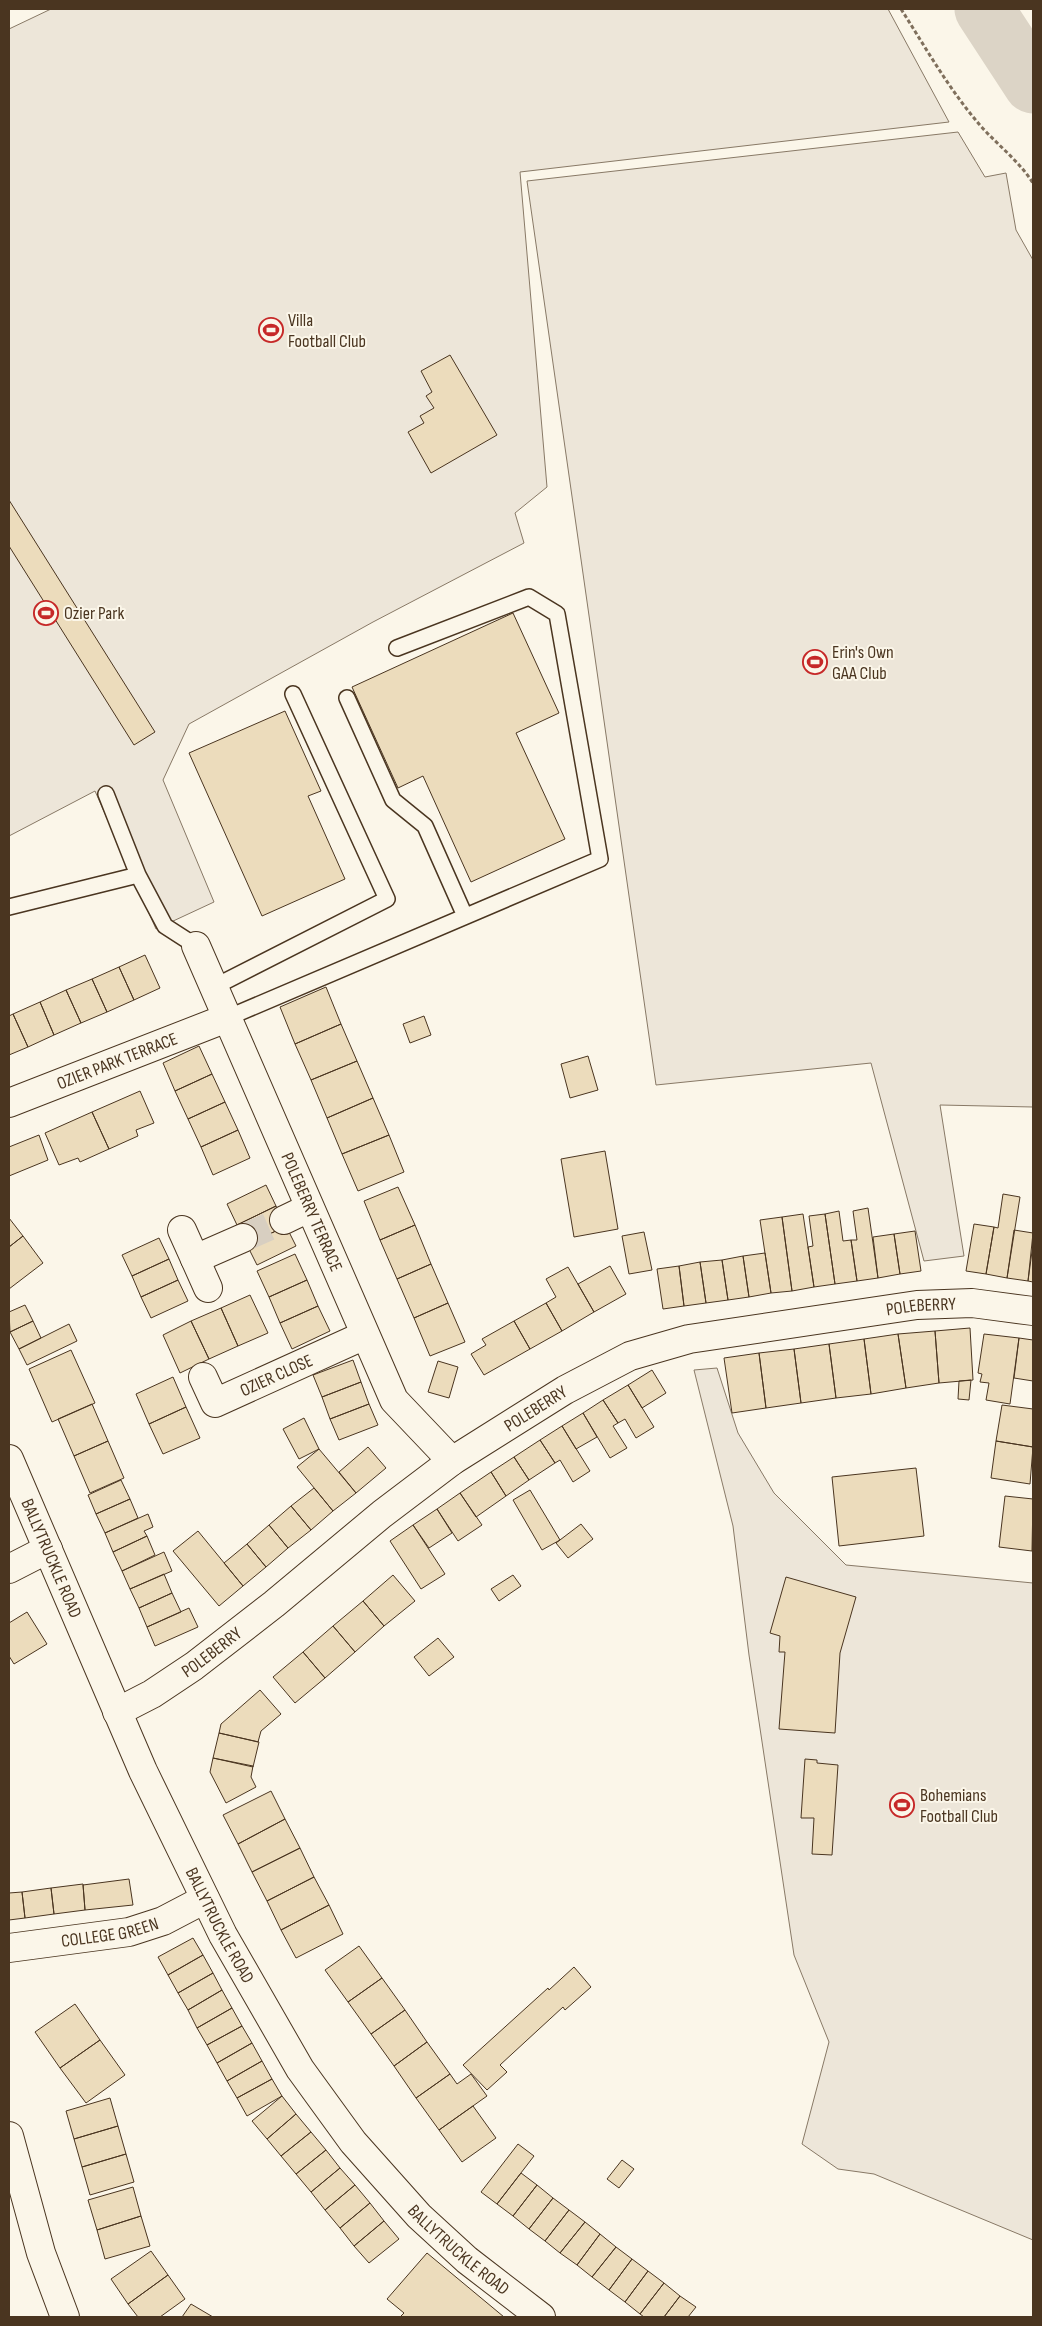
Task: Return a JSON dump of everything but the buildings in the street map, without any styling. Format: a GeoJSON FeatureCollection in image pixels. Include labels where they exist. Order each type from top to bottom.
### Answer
{"type":"FeatureCollection","features":[{"type":"Feature","properties":{"kind":"street","name":"POLEBERRY TERRACE"},"geometry":{"type":"LineString","coordinates":[[196,946],[394,1400],[452,1461]]}},
{"type":"Feature","properties":{"kind":"street","name":"OZIER PARK TERRACE"},"geometry":{"type":"LineString","coordinates":[[9,1103],[226,1018]]}},
{"type":"Feature","properties":{"kind":"street"},"geometry":{"type":"LineString","coordinates":[[284,1220],[310,1208]]}},
{"type":"Feature","properties":{"kind":"street"},"geometry":{"type":"LineString","coordinates":[[182,1230],[208,1288]]}},
{"type":"Feature","properties":{"kind":"street"},"geometry":{"type":"LineString","coordinates":[[195,1259],[243,1238]]}},
{"type":"Feature","properties":{"kind":"street","name":"POLEBERRY"},"geometry":{"type":"LineString","coordinates":[[117,1712],[152,1694],[194,1666],[274,1604],[382,1514],[452,1461],[502,1428],[592,1375],[630,1356],[666,1344],[743,1330],[917,1305],[972,1303],[1033,1311]]}},
{"type":"Feature","properties":{"kind":"street","name":"OZIER CLOSE"},"geometry":{"type":"LineString","coordinates":[[203,1377],[215,1403],[365,1335]]}},
{"type":"Feature","properties":{"kind":"street","name":"BALLYTRUCKLE ROAD"},"geometry":{"type":"LineString","coordinates":[[9,1459],[143,1771],[205,1899],[286,2047],[317,2095],[353,2142],[398,2194],[443,2238],[500,2286],[541,2317]]}},
{"type":"Feature","properties":{"kind":"street"},"geometry":{"type":"LineString","coordinates":[[9,1569],[48,1549]]}},
{"type":"Feature","properties":{"kind":"street","name":"COLLEGE GREEN"},"geometry":{"type":"LineString","coordinates":[[9,1948],[129,1932],[164,1921],[205,1899]]}},
{"type":"Feature","properties":{"kind":"street"},"geometry":{"type":"LineString","coordinates":[[9,2136],[42,2253],[65,2317]]}},
{"type":"Feature","properties":{"kind":"lane"},"geometry":{"type":"LineString","coordinates":[[226,1018],[600,859],[557,614],[529,597],[397,648]]}},
{"type":"Feature","properties":{"kind":"lane"},"geometry":{"type":"LineString","coordinates":[[214,987],[387,899],[293,694]]}},
{"type":"Feature","properties":{"kind":"lane"},"geometry":{"type":"LineString","coordinates":[[347,698],[393,800],[425,826],[465,916]]}},
{"type":"Feature","properties":{"kind":"lane"},"geometry":{"type":"LineString","coordinates":[[106,794],[138,875],[165,926],[196,946]]}},
{"type":"Feature","properties":{"kind":"lane"},"geometry":{"type":"LineString","coordinates":[[9,908],[138,875]]}},
{"type":"Feature","properties":{"kind":"path"},"geometry":{"type":"LineString","coordinates":[[901,9],[939,69],[972,116],[1016,160],[1033,183]]}},
{"type":"Feature","properties":{"kind":"shaded area","name":"Villa Football Club"},"geometry":{"type":"Polygon","coordinates":[[[51,9],[888,9],[949,122],[520,172],[547,487],[515,513],[524,543],[373,622],[189,724],[163,780],[214,902],[156,929],[95,791],[9,836],[9,29],[51,9]]]}},
{"type":"Feature","properties":{"kind":"shaded area","name":"Erin's Own GAA Club"},"geometry":{"type":"Polygon","coordinates":[[[958,132],[985,177],[1006,173],[1016,230],[1033,260],[1033,1107],[940,1105],[964,1256],[924,1261],[871,1063],[656,1085],[527,181],[958,132]]]}},
{"type":"Feature","properties":{"kind":"shaded area","name":"Bohemians Football Club"},"geometry":{"type":"Polygon","coordinates":[[[717,1368],[738,1433],[774,1493],[846,1565],[1033,1583],[1033,2240],[874,2174],[838,2169],[802,2144],[829,2042],[794,1955],[749,1655],[733,1526],[694,1370],[717,1368]]]}},
{"type":"Feature","properties":{"kind":"waterway"},"geometry":{"type":"LineString","coordinates":[[984,9],[1033,84]]}},
{"type":"Feature","properties":{"kind":"tunnel"},"geometry":{"type":"LineString","coordinates":[[243,1238],[284,1220]]}},
{"type":"Feature","properties":{"kind":"place","name":"Villa Football Club"},"geometry":{"type":"Point","coordinates":[271,330]}},
{"type":"Feature","properties":{"kind":"place","name":"Ozier Park"},"geometry":{"type":"Point","coordinates":[46,613]}},
{"type":"Feature","properties":{"kind":"place","name":"Erin's Own GAA Club"},"geometry":{"type":"Point","coordinates":[815,662]}},
{"type":"Feature","properties":{"kind":"place","name":"Bohemians Football Club"},"geometry":{"type":"Point","coordinates":[902,1805]}}]}
